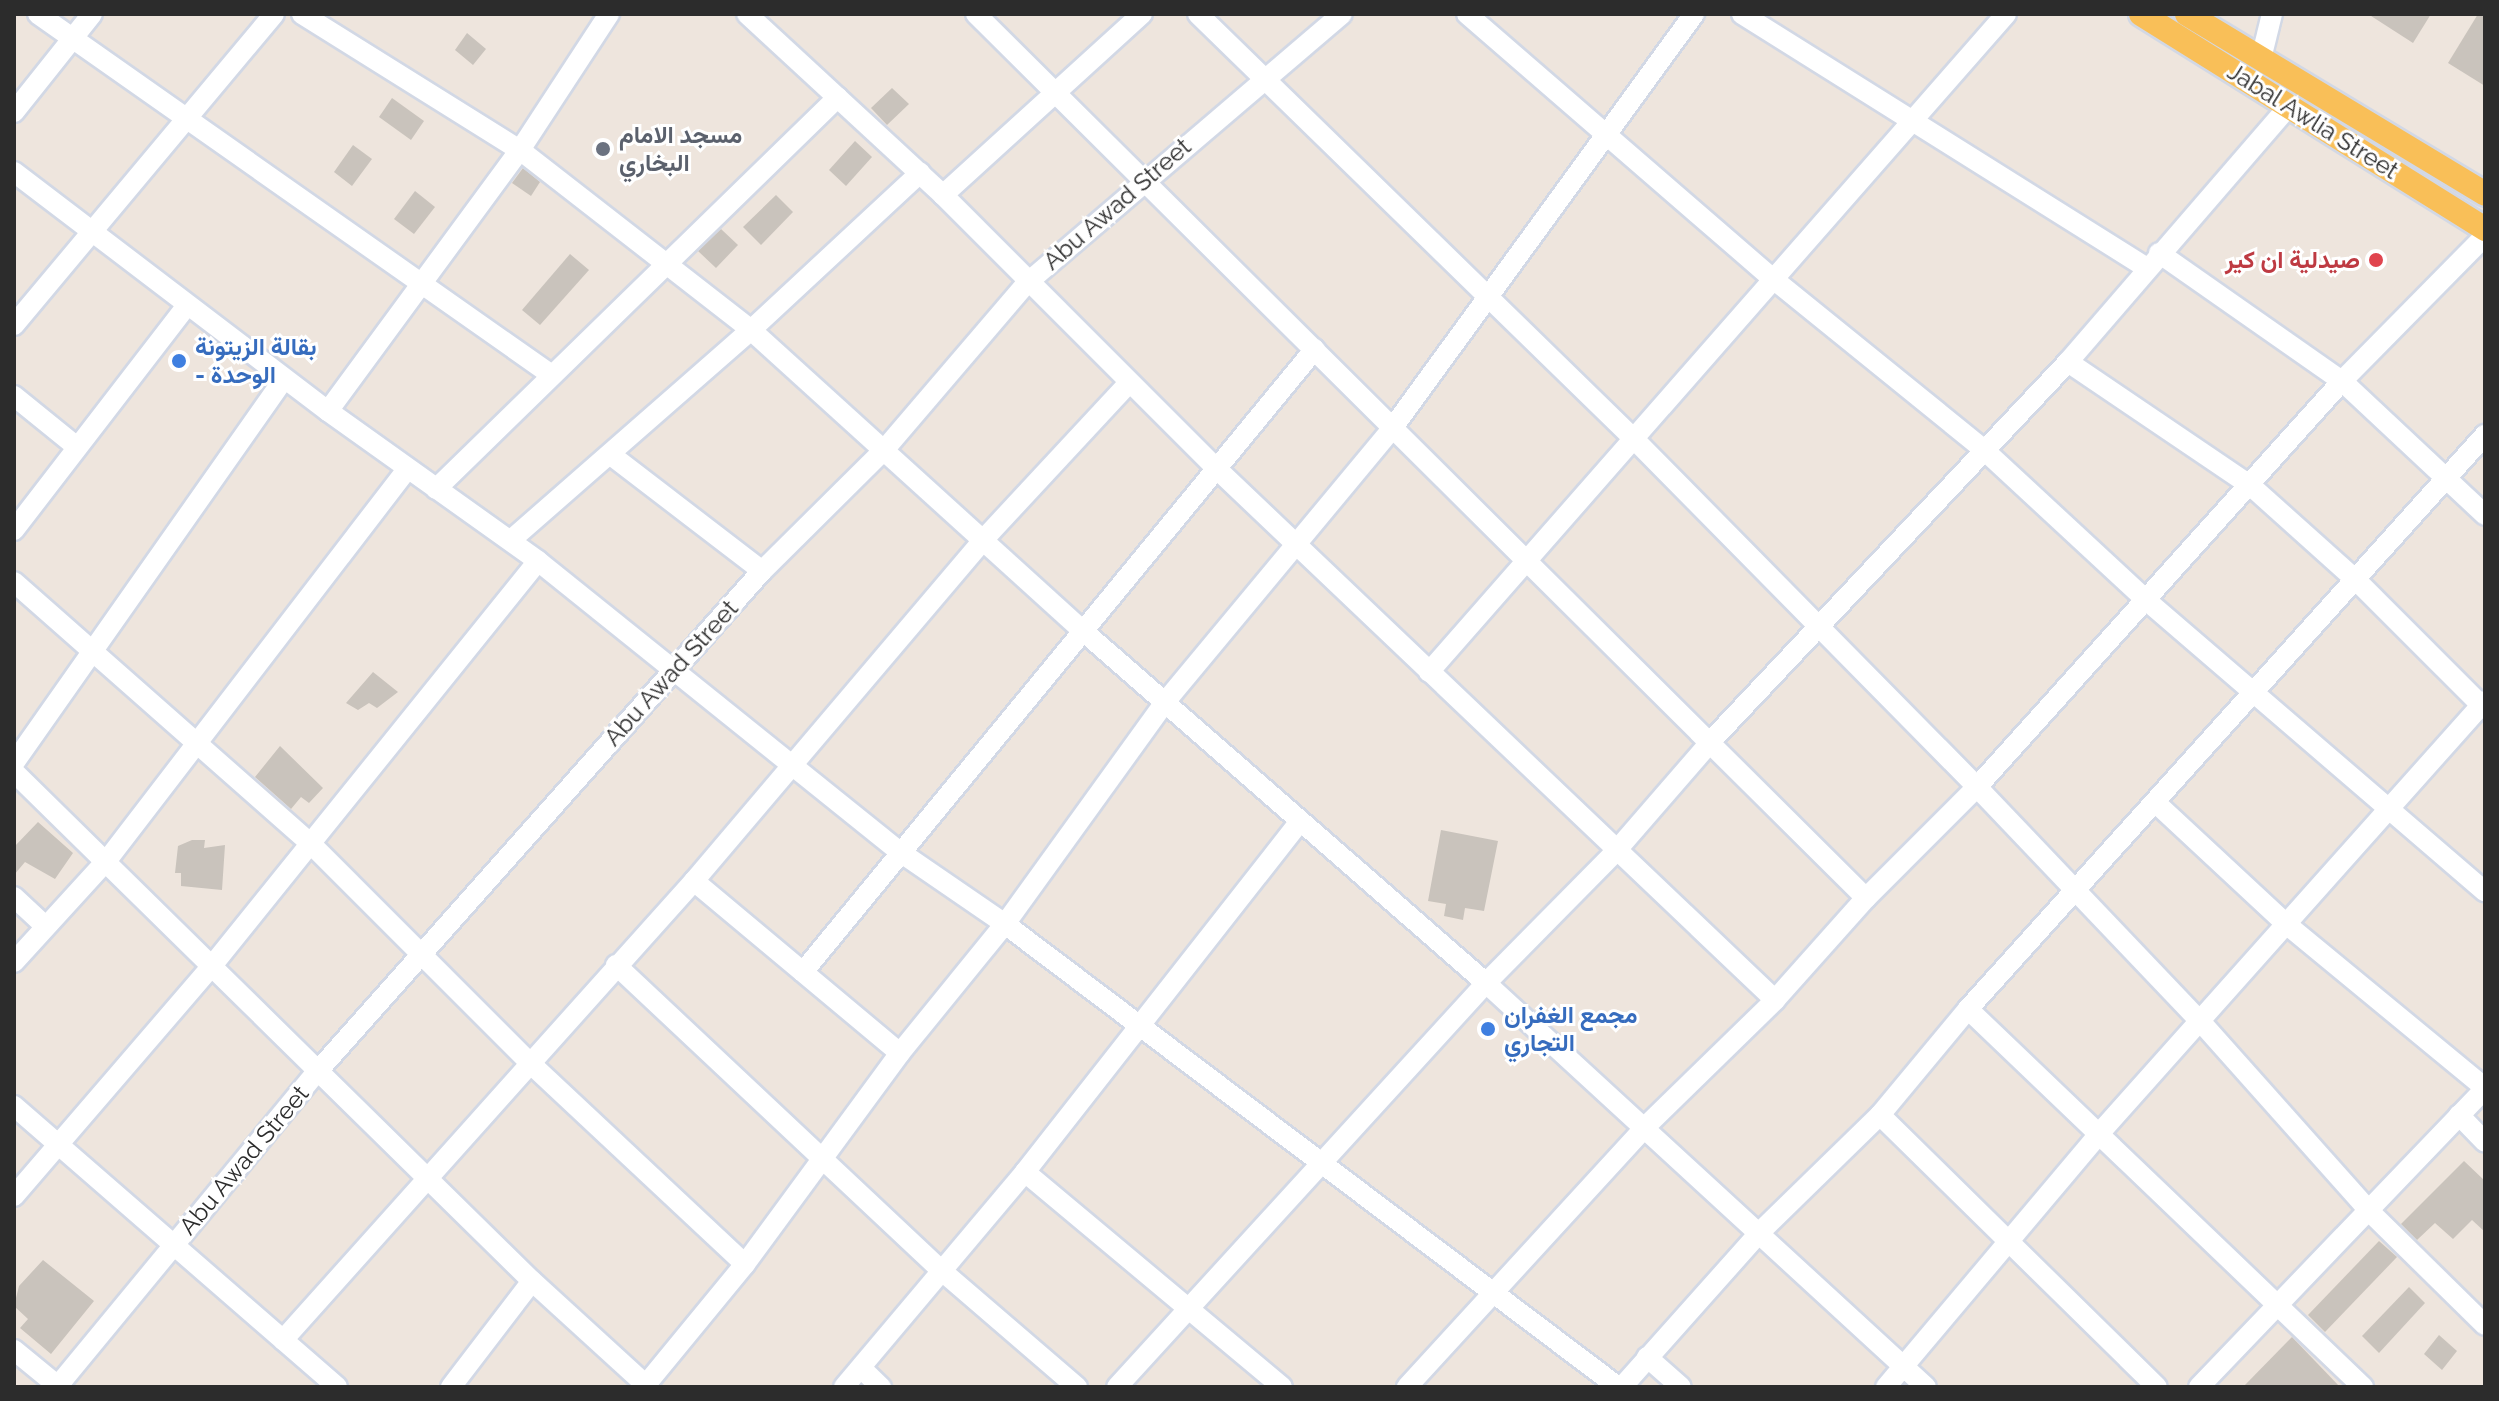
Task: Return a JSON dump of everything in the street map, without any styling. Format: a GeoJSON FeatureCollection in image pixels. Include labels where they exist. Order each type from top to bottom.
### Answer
{"type":"FeatureCollection","features":[{"type":"Feature","properties":{"kind":"main road","name":"Jabal Awlia Street"},"geometry":{"type":"LineString","coordinates":[[2141,14],[2485,229]]}},
{"type":"Feature","properties":{"kind":"main road","name":"Jabal Awlia Street"},"geometry":{"type":"LineString","coordinates":[[2187,14],[2485,194]]}},
{"type":"Feature","properties":{"kind":"street"},"geometry":{"type":"LineString","coordinates":[[38,14],[70,40],[423,281],[550,374]]}},
{"type":"Feature","properties":{"kind":"street"},"geometry":{"type":"LineString","coordinates":[[14,112],[92,14]]}},
{"type":"Feature","properties":{"kind":"street"},"geometry":{"type":"LineString","coordinates":[[14,325],[274,14]]}},
{"type":"Feature","properties":{"kind":"street"},"geometry":{"type":"LineString","coordinates":[[302,14],[520,150],[751,330],[1082,630],[1486,983],[1926,1387]]}},
{"type":"Feature","properties":{"kind":"street"},"geometry":{"type":"LineString","coordinates":[[747,14],[943,195],[1027,283],[1217,469],[1299,543],[1429,672],[1775,1000]]}},
{"type":"Feature","properties":{"kind":"street"},"geometry":{"type":"LineString","coordinates":[[976,14],[1712,740],[1866,898]]}},
{"type":"Feature","properties":{"kind":"street"},"geometry":{"type":"LineString","coordinates":[[943,195],[1142,14]]}},
{"type":"Feature","properties":{"kind":"street"},"geometry":{"type":"LineString","coordinates":[[1198,14],[1634,439],[1977,787],[2201,1022],[2370,1212],[2485,1325]]}},
{"type":"Feature","properties":{"kind":"street","name":"Abu Awad Street"},"geometry":{"type":"LineString","coordinates":[[58,1387],[317,1072],[762,571],[885,449],[1027,283],[1263,78],[1342,14]]}},
{"type":"Feature","properties":{"kind":"street"},"geometry":{"type":"LineString","coordinates":[[1467,14],[1772,278],[1983,449],[2146,600],[2391,807],[2485,892]]}},
{"type":"Feature","properties":{"kind":"street"},"geometry":{"type":"LineString","coordinates":[[14,772],[108,859],[211,967],[532,1281],[646,1386],[745,1264],[900,1053],[1005,924],[1166,701],[1394,426],[1486,295],[1694,14]]}},
{"type":"Feature","properties":{"kind":"street"},"geometry":{"type":"LineString","coordinates":[[1742,14],[1910,120],[2152,260],[2342,381],[2485,515]]}},
{"type":"Feature","properties":{"kind":"street"},"geometry":{"type":"LineString","coordinates":[[1429,672],[1529,562],[1772,278],[2006,14]]}},
{"type":"Feature","properties":{"kind":"street"},"geometry":{"type":"LineString","coordinates":[[2261,59],[2272,14]]}},
{"type":"Feature","properties":{"kind":"street"},"geometry":{"type":"LineString","coordinates":[[328,411],[520,150],[603,16]]}},
{"type":"Feature","properties":{"kind":"street"},"geometry":{"type":"LineString","coordinates":[[436,489],[664,262],[838,97]]}},
{"type":"Feature","properties":{"kind":"street"},"geometry":{"type":"LineString","coordinates":[[1117,1387],[1486,983],[1616,851],[1712,740],[1820,629],[1983,449],[2068,362],[2152,260],[2290,105]]}},
{"type":"Feature","properties":{"kind":"street"},"geometry":{"type":"LineString","coordinates":[[14,172],[284,379],[511,540],[671,672],[900,852],[1005,924],[1620,1387],[1760,1232],[1880,1115],[1968,1009],[2077,892],[2485,435]]}},
{"type":"Feature","properties":{"kind":"street"},"geometry":{"type":"LineString","coordinates":[[511,540],[751,330],[920,173]]}},
{"type":"Feature","properties":{"kind":"street"},"geometry":{"type":"LineString","coordinates":[[1407,1387],[1643,1129],[1775,1000],[1866,898],[1977,787],[2342,381],[2485,236]]}},
{"type":"Feature","properties":{"kind":"street"},"geometry":{"type":"LineString","coordinates":[[14,530],[187,305]]}},
{"type":"Feature","properties":{"kind":"street"},"geometry":{"type":"LineString","coordinates":[[803,972],[1315,349]]}},
{"type":"Feature","properties":{"kind":"street"},"geometry":{"type":"LineString","coordinates":[[1886,1387],[2097,1136],[2201,1022],[2285,923],[2484,705],[2356,580],[2250,485],[2068,362]]}},
{"type":"Feature","properties":{"kind":"street"},"geometry":{"type":"LineString","coordinates":[[14,763],[284,379]]}},
{"type":"Feature","properties":{"kind":"street"},"geometry":{"type":"LineString","coordinates":[[283,1340],[430,1180],[616,965],[694,881],[983,540],[1129,383]]}},
{"type":"Feature","properties":{"kind":"street"},"geometry":{"type":"LineString","coordinates":[[14,396],[77,447]]}},
{"type":"Feature","properties":{"kind":"street"},"geometry":{"type":"LineString","coordinates":[[611,455],[762,571]]}},
{"type":"Feature","properties":{"kind":"street"},"geometry":{"type":"LineString","coordinates":[[14,962],[43,924],[108,859],[193,744],[407,469]]}},
{"type":"Feature","properties":{"kind":"street"},"geometry":{"type":"LineString","coordinates":[[14,1196],[211,967],[538,561]]}},
{"type":"Feature","properties":{"kind":"street"},"geometry":{"type":"LineString","coordinates":[[14,582],[193,744],[311,844],[424,952],[530,1063],[745,1264]]}},
{"type":"Feature","properties":{"kind":"street"},"geometry":{"type":"LineString","coordinates":[[2156,803],[2285,923],[2485,1088],[2370,1212],[2199,1387]]}},
{"type":"Feature","properties":{"kind":"street"},"geometry":{"type":"LineString","coordinates":[[844,1387],[1025,1172],[1300,821]]}},
{"type":"Feature","properties":{"kind":"street"},"geometry":{"type":"LineString","coordinates":[[694,881],[900,1053]]}},
{"type":"Feature","properties":{"kind":"street"},"geometry":{"type":"LineString","coordinates":[[14,897],[43,924]]}},
{"type":"Feature","properties":{"kind":"street"},"geometry":{"type":"LineString","coordinates":[[616,965],[942,1271],[1077,1387]]}},
{"type":"Feature","properties":{"kind":"street"},"geometry":{"type":"LineString","coordinates":[[1968,1009],[2097,1136],[2363,1387]]}},
{"type":"Feature","properties":{"kind":"street"},"geometry":{"type":"LineString","coordinates":[[14,1106],[337,1387]]}},
{"type":"Feature","properties":{"kind":"street"},"geometry":{"type":"LineString","coordinates":[[1880,1115],[2157,1387]]}},
{"type":"Feature","properties":{"kind":"street"},"geometry":{"type":"LineString","coordinates":[[2459,1115],[2485,1142]]}},
{"type":"Feature","properties":{"kind":"street"},"geometry":{"type":"LineString","coordinates":[[1025,1172],[1282,1387]]}},
{"type":"Feature","properties":{"kind":"street"},"geometry":{"type":"LineString","coordinates":[[451,1387],[532,1281]]}},
{"type":"Feature","properties":{"kind":"street"},"geometry":{"type":"LineString","coordinates":[[14,1350],[58,1387]]}},
{"type":"Feature","properties":{"kind":"street"},"geometry":{"type":"LineString","coordinates":[[1647,1357],[1681,1387]]}},
{"type":"Feature","properties":{"kind":"street"},"geometry":{"type":"LineString","coordinates":[[861,1368],[881,1387]]}},
{"type":"Feature","properties":{"kind":"building"},"geometry":{"type":"Polygon","coordinates":[[[2368,14],[2431,14],[2413,43],[2368,14]]]}},
{"type":"Feature","properties":{"kind":"building"},"geometry":{"type":"Polygon","coordinates":[[[2478,14],[2485,14],[2485,86],[2448,63],[2478,14]]]}},
{"type":"Feature","properties":{"kind":"building"},"geometry":{"type":"Polygon","coordinates":[[[467,33],[486,49],[473,65],[455,50],[467,33]]]}},
{"type":"Feature","properties":{"kind":"building"},"geometry":{"type":"Polygon","coordinates":[[[892,88],[909,104],[887,125],[871,108],[892,88]]]}},
{"type":"Feature","properties":{"kind":"building"},"geometry":{"type":"Polygon","coordinates":[[[392,98],[424,121],[411,140],[379,117],[392,98]]]}},
{"type":"Feature","properties":{"kind":"building"},"geometry":{"type":"Polygon","coordinates":[[[855,141],[872,157],[846,186],[829,170],[855,141]]]}},
{"type":"Feature","properties":{"kind":"building"},"geometry":{"type":"Polygon","coordinates":[[[353,145],[372,159],[352,186],[334,172],[353,145]]]}},
{"type":"Feature","properties":{"kind":"building"},"geometry":{"type":"Polygon","coordinates":[[[523,168],[540,182],[531,196],[512,183],[523,168]]]}},
{"type":"Feature","properties":{"kind":"building"},"geometry":{"type":"Polygon","coordinates":[[[415,191],[435,207],[414,234],[394,219],[415,191]]]}},
{"type":"Feature","properties":{"kind":"building"},"geometry":{"type":"Polygon","coordinates":[[[776,195],[793,212],[761,245],[743,227],[776,195]]]}},
{"type":"Feature","properties":{"kind":"building"},"geometry":{"type":"Polygon","coordinates":[[[721,229],[738,245],[716,268],[698,251],[721,229]]]}},
{"type":"Feature","properties":{"kind":"building"},"geometry":{"type":"Polygon","coordinates":[[[570,254],[589,270],[540,325],[522,310],[570,254]]]}},
{"type":"Feature","properties":{"kind":"building"},"geometry":{"type":"Polygon","coordinates":[[[373,672],[398,692],[377,708],[369,703],[358,710],[346,703],[373,672]]]}},
{"type":"Feature","properties":{"kind":"building"},"geometry":{"type":"Polygon","coordinates":[[[280,746],[323,788],[309,803],[301,797],[291,809],[255,777],[280,746]]]}},
{"type":"Feature","properties":{"kind":"building"},"geometry":{"type":"Polygon","coordinates":[[[38,822],[73,853],[55,879],[25,862],[14,875],[14,847],[38,822]]]}},
{"type":"Feature","properties":{"kind":"building"},"geometry":{"type":"Polygon","coordinates":[[[1441,830],[1498,841],[1484,911],[1465,908],[1463,920],[1444,916],[1446,904],[1428,901],[1441,830]]]}},
{"type":"Feature","properties":{"kind":"building"},"geometry":{"type":"Polygon","coordinates":[[[192,840],[205,840],[204,848],[225,845],[222,890],[181,886],[181,873],[175,873],[178,846],[192,840]]]}},
{"type":"Feature","properties":{"kind":"building"},"geometry":{"type":"Polygon","coordinates":[[[2464,1161],[2485,1181],[2485,1232],[2472,1220],[2453,1239],[2435,1223],[2417,1240],[2401,1224],[2464,1161]]]}},
{"type":"Feature","properties":{"kind":"building"},"geometry":{"type":"Polygon","coordinates":[[[2379,1241],[2397,1257],[2325,1332],[2308,1315],[2379,1241]]]}},
{"type":"Feature","properties":{"kind":"building"},"geometry":{"type":"Polygon","coordinates":[[[43,1260],[94,1301],[51,1354],[20,1328],[28,1319],[14,1306],[19,1286],[43,1260]]]}},
{"type":"Feature","properties":{"kind":"building"},"geometry":{"type":"Polygon","coordinates":[[[2409,1287],[2425,1303],[2379,1353],[2362,1336],[2409,1287]]]}},
{"type":"Feature","properties":{"kind":"building"},"geometry":{"type":"Polygon","coordinates":[[[2439,1335],[2457,1351],[2442,1370],[2424,1354],[2439,1335]]]}},
{"type":"Feature","properties":{"kind":"building"},"geometry":{"type":"Polygon","coordinates":[[[2292,1337],[2340,1387],[2243,1387],[2292,1337]]]}},
{"type":"Feature","properties":{"kind":"place","name":"مسجد الامام البخاري"},"geometry":{"type":"Point","coordinates":[603,149]}},
{"type":"Feature","properties":{"kind":"place","name":"صيدلية ان كير"},"geometry":{"type":"Point","coordinates":[2376,260]}},
{"type":"Feature","properties":{"kind":"place","name":"بقالة الزيتونة - الوحدة"},"geometry":{"type":"Point","coordinates":[179,361]}},
{"type":"Feature","properties":{"kind":"place","name":"مجمع الغفران التجاري"},"geometry":{"type":"Point","coordinates":[1488,1029]}}]}
